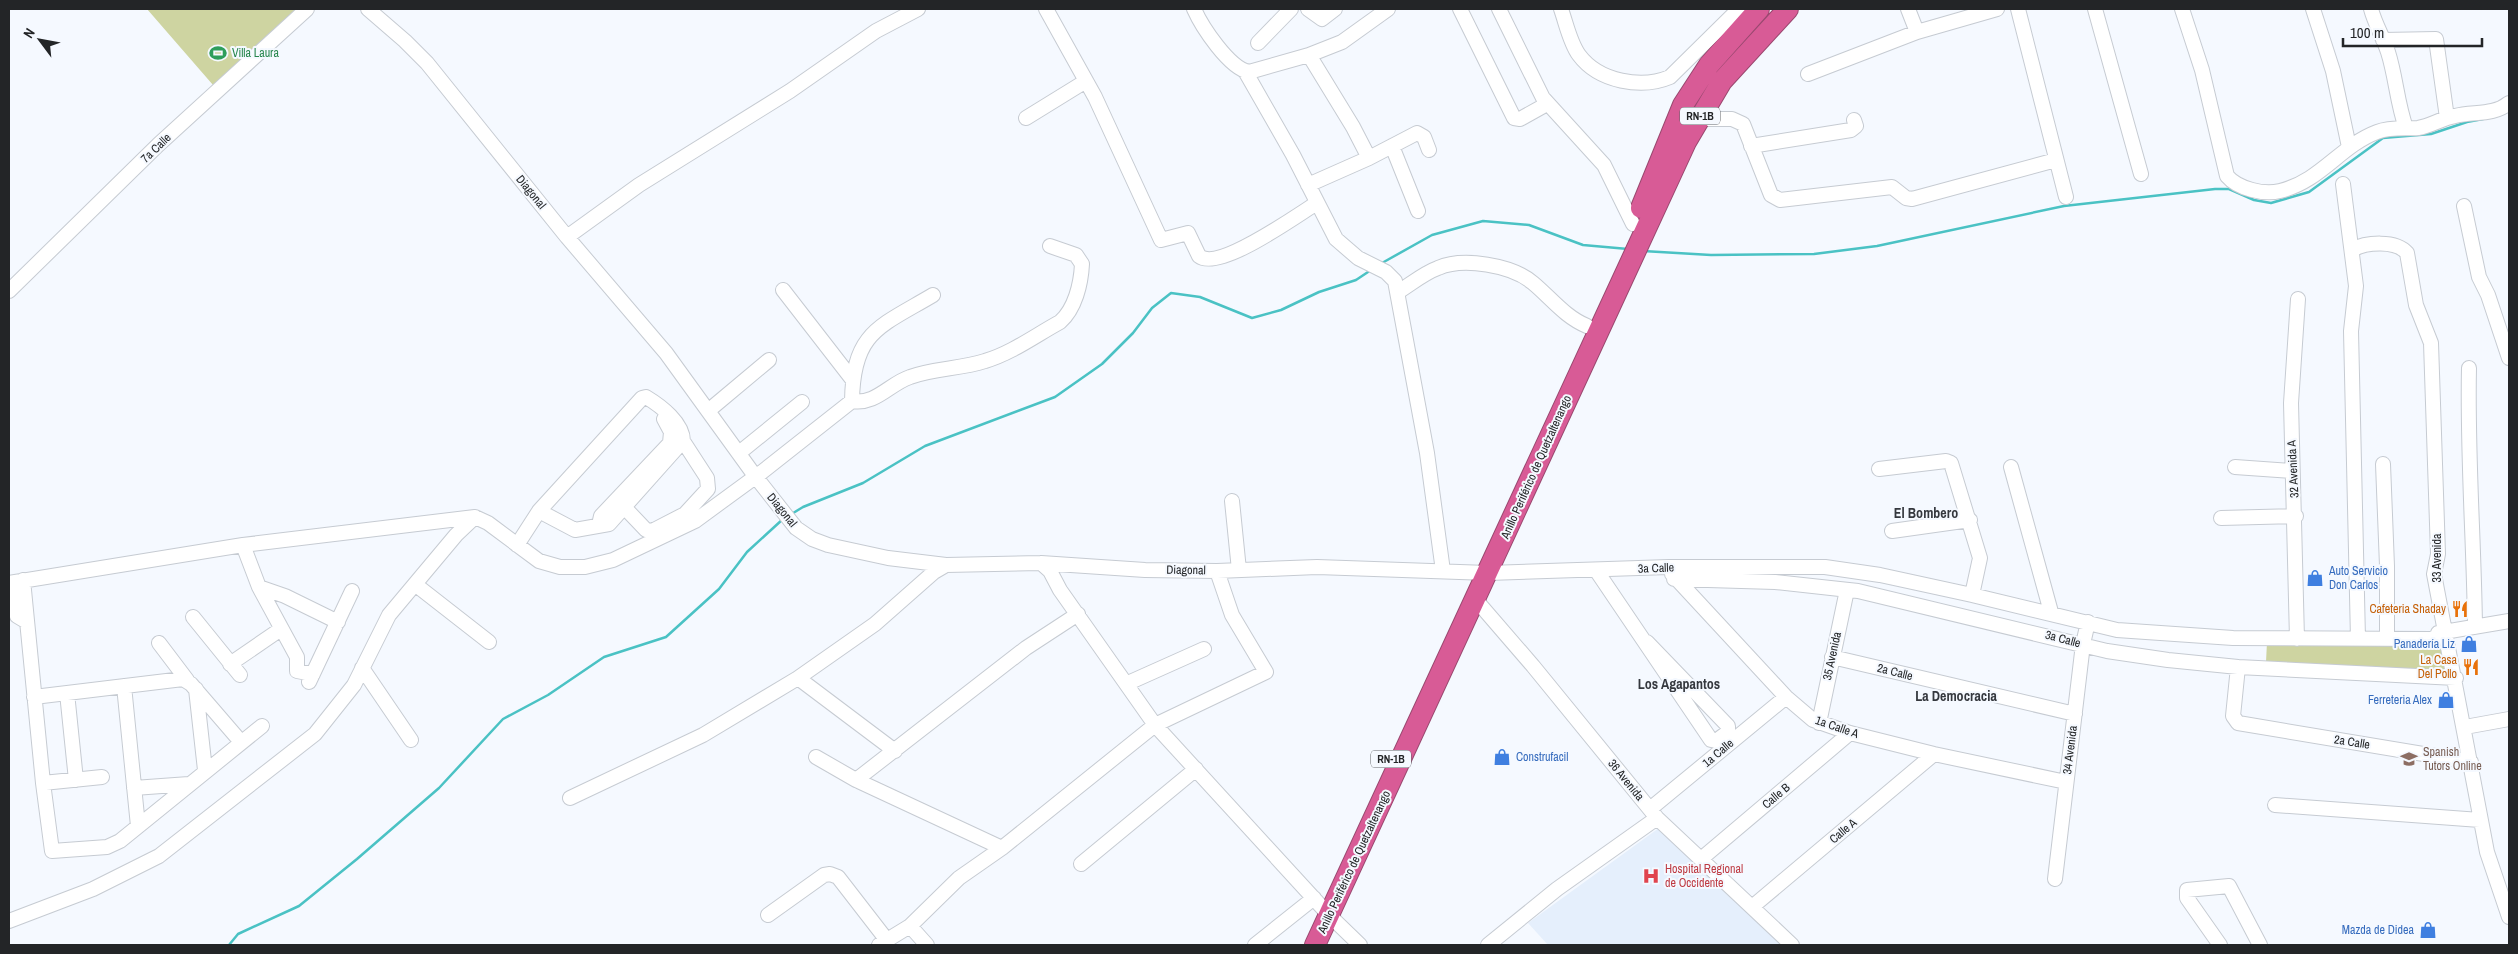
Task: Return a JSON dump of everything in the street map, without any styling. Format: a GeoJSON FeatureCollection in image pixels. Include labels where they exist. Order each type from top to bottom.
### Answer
{"type":"FeatureCollection","features":[{"type":"Feature","properties":{"kind":"highway","name":"Anillo Periférico de Quetzaltenango"},"geometry":{"type":"LineString","coordinates":[[1306,945],[1322,907],[1483,572],[1630,244],[1682,105],[1709,65],[1759,9]]}},
{"type":"Feature","properties":{"kind":"highway","name":"Anillo Periférico de Quetzaltenango"},"geometry":{"type":"LineString","coordinates":[[1316,945],[1322,907],[1476,600],[1483,572],[1587,326],[1698,119],[1722,81],[1788,9]]}},
{"type":"Feature","properties":{"kind":"street","name":"7a Calle"},"geometry":{"type":"LineString","coordinates":[[9,291],[158,145],[307,9]]}},
{"type":"Feature","properties":{"kind":"street","name":"Diagonal"},"geometry":{"type":"LineString","coordinates":[[368,9],[427,63],[567,237],[661,346],[755,476],[796,528],[812,539],[828,545],[888,558],[946,565],[1041,563],[1145,570],[1217,571],[1317,567],[1483,572]]}},
{"type":"Feature","properties":{"kind":"street"},"geometry":{"type":"LineString","coordinates":[[567,237],[639,185],[790,91],[876,32],[918,9]]}},
{"type":"Feature","properties":{"kind":"street"},"geometry":{"type":"LineString","coordinates":[[1046,9],[1086,81],[1135,180],[1161,240],[1188,234],[1199,256],[1205,259],[1214,258],[1250,245],[1317,203]]}},
{"type":"Feature","properties":{"kind":"street"},"geometry":{"type":"LineString","coordinates":[[1194,9],[1213,40],[1232,61],[1245,71],[1336,238],[1358,258],[1386,272],[1395,282],[1428,453],[1443,570]]}},
{"type":"Feature","properties":{"kind":"street"},"geometry":{"type":"LineString","coordinates":[[1258,43],[1291,9]]}},
{"type":"Feature","properties":{"kind":"street"},"geometry":{"type":"LineString","coordinates":[[1308,9],[1322,19],[1335,9]]}},
{"type":"Feature","properties":{"kind":"street"},"geometry":{"type":"LineString","coordinates":[[1245,71],[1256,71],[1309,55],[1349,38],[1388,9]]}},
{"type":"Feature","properties":{"kind":"street"},"geometry":{"type":"LineString","coordinates":[[1460,9],[1514,118],[1518,120],[1547,104]]}},
{"type":"Feature","properties":{"kind":"street"},"geometry":{"type":"LineString","coordinates":[[1499,9],[1547,104],[1604,165],[1630,244]]}},
{"type":"Feature","properties":{"kind":"street"},"geometry":{"type":"LineString","coordinates":[[1561,9],[1574,46],[1583,60],[1616,79],[1644,84],[1670,77],[1718,32],[1739,9]]}},
{"type":"Feature","properties":{"kind":"street"},"geometry":{"type":"LineString","coordinates":[[1908,9],[1916,32]]}},
{"type":"Feature","properties":{"kind":"street"},"geometry":{"type":"LineString","coordinates":[[1808,74],[1916,32],[1997,9]]}},
{"type":"Feature","properties":{"kind":"street"},"geometry":{"type":"LineString","coordinates":[[2018,9],[2066,198]]}},
{"type":"Feature","properties":{"kind":"street"},"geometry":{"type":"LineString","coordinates":[[2095,9],[2141,174]]}},
{"type":"Feature","properties":{"kind":"street"},"geometry":{"type":"LineString","coordinates":[[2182,9],[2202,70],[2226,173],[2231,180],[2257,190],[2282,190],[2317,174],[2349,147],[2378,131],[2420,128],[2447,118],[2495,111],[2509,103]]}},
{"type":"Feature","properties":{"kind":"street"},"geometry":{"type":"LineString","coordinates":[[2313,9],[2333,71],[2349,147]]}},
{"type":"Feature","properties":{"kind":"street"},"geometry":{"type":"LineString","coordinates":[[2371,9],[2383,40],[2406,128]]}},
{"type":"Feature","properties":{"kind":"street"},"geometry":{"type":"LineString","coordinates":[[2383,40],[2436,38],[2447,118]]}},
{"type":"Feature","properties":{"kind":"street"},"geometry":{"type":"LineString","coordinates":[[1309,55],[1353,127],[1369,158]]}},
{"type":"Feature","properties":{"kind":"street"},"geometry":{"type":"LineString","coordinates":[[1026,118],[1086,81]]}},
{"type":"Feature","properties":{"kind":"street"},"geometry":{"type":"LineString","coordinates":[[1698,119],[1732,119],[1740,122],[1752,146],[1771,195],[1780,200],[1889,187],[1894,187],[1906,198],[1912,199],[2056,160]]}},
{"type":"Feature","properties":{"kind":"street"},"geometry":{"type":"LineString","coordinates":[[1752,146],[1851,130],[1856,126],[1854,120]]}},
{"type":"Feature","properties":{"kind":"street"},"geometry":{"type":"LineString","coordinates":[[1308,185],[1420,133],[1424,137],[1429,150]]}},
{"type":"Feature","properties":{"kind":"street"},"geometry":{"type":"LineString","coordinates":[[1392,146],[1418,211]]}},
{"type":"Feature","properties":{"kind":"street"},"geometry":{"type":"LineString","coordinates":[[2343,184],[2356,298],[2352,340],[2358,636]]}},
{"type":"Feature","properties":{"kind":"street"},"geometry":{"type":"LineString","coordinates":[[2464,206],[2478,276],[2488,294],[2509,358]]}},
{"type":"Feature","properties":{"kind":"street","name":"33 Avenida"},"geometry":{"type":"LineString","coordinates":[[2352,250],[2372,244],[2399,246],[2407,253],[2416,305],[2431,343],[2438,554],[2434,574],[2456,678],[2480,820],[2487,852],[2509,917]]}},
{"type":"Feature","properties":{"kind":"street"},"geometry":{"type":"LineString","coordinates":[[27,622],[17,616],[9,583],[244,545],[475,517],[488,523],[540,561],[560,567],[585,567],[612,560],[695,521],[852,401],[869,401],[899,382],[916,374],[960,368],[987,361],[1060,322],[1068,313],[1075,297],[1082,264],[1076,255],[1050,246]]}},
{"type":"Feature","properties":{"kind":"street"},"geometry":{"type":"LineString","coordinates":[[1398,292],[1437,268],[1488,263],[1526,278],[1553,303],[1579,323],[1587,326]]}},
{"type":"Feature","properties":{"kind":"street"},"geometry":{"type":"LineString","coordinates":[[782,290],[852,379]]}},
{"type":"Feature","properties":{"kind":"street"},"geometry":{"type":"LineString","coordinates":[[852,401],[852,379],[856,358],[872,335],[895,316],[933,295]]}},
{"type":"Feature","properties":{"kind":"street","name":"32 Avenida A"},"geometry":{"type":"LineString","coordinates":[[2297,635],[2296,516],[2292,470],[2291,403],[2298,299]]}},
{"type":"Feature","properties":{"kind":"street"},"geometry":{"type":"LineString","coordinates":[[708,411],[769,360]]}},
{"type":"Feature","properties":{"kind":"street"},"geometry":{"type":"LineString","coordinates":[[2469,368],[2468,446],[2474,535],[2475,627]]}},
{"type":"Feature","properties":{"kind":"street"},"geometry":{"type":"LineString","coordinates":[[518,545],[539,511],[642,398],[646,396],[672,417],[683,435],[683,441],[707,478],[708,489],[685,514],[652,531],[646,530],[625,508]]}},
{"type":"Feature","properties":{"kind":"street"},"geometry":{"type":"LineString","coordinates":[[739,453],[802,402]]}},
{"type":"Feature","properties":{"kind":"street"},"geometry":{"type":"LineString","coordinates":[[599,526],[600,516],[670,443],[671,432],[665,423],[662,409]]}},
{"type":"Feature","properties":{"kind":"street"},"geometry":{"type":"LineString","coordinates":[[539,511],[575,530],[609,524],[683,441]]}},
{"type":"Feature","properties":{"kind":"street"},"geometry":{"type":"LineString","coordinates":[[1879,469],[1949,461],[1953,466],[1980,558],[1972,595]]}},
{"type":"Feature","properties":{"kind":"street"},"geometry":{"type":"LineString","coordinates":[[2383,464],[2387,566],[2387,632]]}},
{"type":"Feature","properties":{"kind":"street"},"geometry":{"type":"LineString","coordinates":[[2011,467],[2051,612]]}},
{"type":"Feature","properties":{"kind":"street"},"geometry":{"type":"LineString","coordinates":[[2235,467],[2292,470]]}},
{"type":"Feature","properties":{"kind":"street"},"geometry":{"type":"LineString","coordinates":[[1232,501],[1239,570]]}},
{"type":"Feature","properties":{"kind":"street"},"geometry":{"type":"LineString","coordinates":[[2221,518],[2296,516]]}},
{"type":"Feature","properties":{"kind":"street"},"geometry":{"type":"LineString","coordinates":[[9,921],[93,889],[138,868],[175,845],[315,734],[354,685],[389,615],[456,535],[475,517]]}},
{"type":"Feature","properties":{"kind":"street"},"geometry":{"type":"LineString","coordinates":[[1892,531],[1970,520]]}},
{"type":"Feature","properties":{"kind":"street"},"geometry":{"type":"LineString","coordinates":[[244,545],[259,587],[297,657],[297,671],[313,673],[352,592]]}},
{"type":"Feature","properties":{"kind":"street"},"geometry":{"type":"LineString","coordinates":[[1041,563],[1050,571],[1060,590],[1128,683],[1155,725],[1322,907],[1360,945]]}},
{"type":"Feature","properties":{"kind":"street"},"geometry":{"type":"LineString","coordinates":[[570,798],[703,734],[798,678],[875,624],[934,572],[946,565]]}},
{"type":"Feature","properties":{"kind":"street","name":"3a Calle"},"geometry":{"type":"LineString","coordinates":[[1672,573],[1824,567],[1864,572],[2051,612],[2088,622],[2297,635],[2432,639],[2446,633]]}},
{"type":"Feature","properties":{"kind":"street"},"geometry":{"type":"LineString","coordinates":[[1596,570],[1711,740],[1716,741],[1728,732],[1728,726],[1646,642]]}},
{"type":"Feature","properties":{"kind":"street","name":"3a Calle"},"geometry":{"type":"LineString","coordinates":[[1483,572],[1596,570],[1672,573],[1767,581],[1858,591],[2139,656],[2238,667],[2456,678]]}},
{"type":"Feature","properties":{"kind":"street"},"geometry":{"type":"LineString","coordinates":[[768,915],[824,875],[830,874],[838,877],[882,942],[910,926],[959,878],[1002,848],[1155,725],[1266,672],[1232,615],[1217,571]]}},
{"type":"Feature","properties":{"kind":"street","name":"1a Calle A"},"geometry":{"type":"LineString","coordinates":[[1672,573],[1786,697],[1807,716],[1819,723],[1850,733],[1934,754],[2066,782]]}},
{"type":"Feature","properties":{"kind":"street"},"geometry":{"type":"LineString","coordinates":[[24,580],[34,697],[52,851],[107,847],[120,841],[205,770],[262,726]]}},
{"type":"Feature","properties":{"kind":"street"},"geometry":{"type":"LineString","coordinates":[[416,585],[489,642]]}},
{"type":"Feature","properties":{"kind":"street"},"geometry":{"type":"LineString","coordinates":[[259,587],[285,596],[338,622]]}},
{"type":"Feature","properties":{"kind":"street","name":"35 Avenida"},"geometry":{"type":"LineString","coordinates":[[1819,723],[1847,590]]}},
{"type":"Feature","properties":{"kind":"street","name":"36 Avenida"},"geometry":{"type":"LineString","coordinates":[[1476,600],[1654,813],[1792,945]]}},
{"type":"Feature","properties":{"kind":"street"},"geometry":{"type":"LineString","coordinates":[[856,780],[1026,648],[1078,614]]}},
{"type":"Feature","properties":{"kind":"street"},"geometry":{"type":"LineString","coordinates":[[193,617],[240,675]]}},
{"type":"Feature","properties":{"kind":"street"},"geometry":{"type":"LineString","coordinates":[[2446,633],[2509,621]]}},
{"type":"Feature","properties":{"kind":"street","name":"34 Avenida"},"geometry":{"type":"LineString","coordinates":[[2056,879],[2083,644],[2088,622]]}},
{"type":"Feature","properties":{"kind":"street"},"geometry":{"type":"LineString","coordinates":[[230,664],[281,629]]}},
{"type":"Feature","properties":{"kind":"street","name":"3a Calle"},"geometry":{"type":"LineString","coordinates":[[2358,636],[2387,632],[2446,633]]}},
{"type":"Feature","properties":{"kind":"street"},"geometry":{"type":"LineString","coordinates":[[159,642],[191,684],[241,742]]}},
{"type":"Feature","properties":{"kind":"street"},"geometry":{"type":"LineString","coordinates":[[1128,683],[1204,650]]}},
{"type":"Feature","properties":{"kind":"street","name":"2a Calle"},"geometry":{"type":"LineString","coordinates":[[1832,657],[2075,714]]}},
{"type":"Feature","properties":{"kind":"street","name":"2a Calle"},"geometry":{"type":"LineString","coordinates":[[2238,667],[2233,713],[2234,721],[2242,724],[2470,762]]}},
{"type":"Feature","properties":{"kind":"street"},"geometry":{"type":"LineString","coordinates":[[362,668],[411,740]]}},
{"type":"Feature","properties":{"kind":"street"},"geometry":{"type":"LineString","coordinates":[[798,678],[895,751]]}},
{"type":"Feature","properties":{"kind":"street"},"geometry":{"type":"LineString","coordinates":[[34,697],[180,679],[191,684]]}},
{"type":"Feature","properties":{"kind":"street"},"geometry":{"type":"LineString","coordinates":[[191,684],[205,770]]}},
{"type":"Feature","properties":{"kind":"street"},"geometry":{"type":"LineString","coordinates":[[124,686],[138,826]]}},
{"type":"Feature","properties":{"kind":"street"},"geometry":{"type":"LineString","coordinates":[[67,693],[76,780]]}},
{"type":"Feature","properties":{"kind":"street","name":"1a Calle"},"geometry":{"type":"LineString","coordinates":[[1488,945],[1654,813],[1786,697]]}},
{"type":"Feature","properties":{"kind":"street"},"geometry":{"type":"LineString","coordinates":[[2465,727],[2509,719]]}},
{"type":"Feature","properties":{"kind":"street","name":"Calle B"},"geometry":{"type":"LineString","coordinates":[[1701,859],[1850,733]]}},
{"type":"Feature","properties":{"kind":"street","name":"Calle A"},"geometry":{"type":"LineString","coordinates":[[1752,907],[1934,754]]}},
{"type":"Feature","properties":{"kind":"street"},"geometry":{"type":"LineString","coordinates":[[816,757],[856,780],[1002,848]]}},
{"type":"Feature","properties":{"kind":"street"},"geometry":{"type":"LineString","coordinates":[[1080,864],[1196,769]]}},
{"type":"Feature","properties":{"kind":"street"},"geometry":{"type":"LineString","coordinates":[[43,783],[102,777]]}},
{"type":"Feature","properties":{"kind":"street"},"geometry":{"type":"LineString","coordinates":[[134,788],[189,784]]}},
{"type":"Feature","properties":{"kind":"street"},"geometry":{"type":"LineString","coordinates":[[2275,805],[2480,820]]}},
{"type":"Feature","properties":{"kind":"street"},"geometry":{"type":"LineString","coordinates":[[2220,945],[2187,898],[2187,890],[2230,886],[2260,945]]}},
{"type":"Feature","properties":{"kind":"street"},"geometry":{"type":"LineString","coordinates":[[1255,945],[1322,907]]}},
{"type":"Feature","properties":{"kind":"street"},"geometry":{"type":"LineString","coordinates":[[910,926],[927,945]]}},
{"type":"Feature","properties":{"kind":"shaded area","name":"Hospital Regional de Occidente"},"geometry":{"type":"Polygon","coordinates":[[[1659,828],[1783,945],[1548,945],[1528,923],[1659,828]]]}},
{"type":"Feature","properties":{"kind":"green space","name":"Villa Laura"},"geometry":{"type":"Polygon","coordinates":[[[147,9],[296,9],[213,85],[147,9]]]}},
{"type":"Feature","properties":{"kind":"green space"},"geometry":{"type":"Polygon","coordinates":[[[2434,640],[2442,644],[2447,665],[2445,670],[2441,672],[2266,662],[2267,642],[2434,640]]]}},
{"type":"Feature","properties":{"kind":"waterway"},"geometry":{"type":"LineString","coordinates":[[1643,251],[1711,255],[1814,254],[1877,246],[2064,206],[2215,189],[2229,189],[2254,200],[2271,203],[2309,192],[2383,138],[2431,134],[2467,122],[2483,119]]}},
{"type":"Feature","properties":{"kind":"waterway"},"geometry":{"type":"LineString","coordinates":[[1382,263],[1432,235],[1483,221],[1529,225],[1583,245],[1628,249]]}},
{"type":"Feature","properties":{"kind":"waterway"},"geometry":{"type":"LineString","coordinates":[[790,515],[803,507],[863,483],[925,446],[1055,397],[1102,364],[1133,333],[1152,308],[1171,293],[1200,297],[1252,318],[1281,310],[1319,292],[1356,280],[1371,270]]}},
{"type":"Feature","properties":{"kind":"waterway"},"geometry":{"type":"LineString","coordinates":[[229,945],[238,934],[299,906],[357,859],[439,788],[503,719],[548,695],[604,657],[666,637],[719,589],[747,552],[783,519]]}},
{"type":"Feature","properties":{"kind":"place","name":"Villa Laura"},"geometry":{"type":"Point","coordinates":[218,53]}},
{"type":"Feature","properties":{"kind":"place","name":"Auto Servicio Don Carlos"},"geometry":{"type":"Point","coordinates":[2315,578]}},
{"type":"Feature","properties":{"kind":"place","name":"Cafeteria Shaday"},"geometry":{"type":"Point","coordinates":[2460,609]}},
{"type":"Feature","properties":{"kind":"place","name":"Panadería Liz"},"geometry":{"type":"Point","coordinates":[2469,644]}},
{"type":"Feature","properties":{"kind":"place","name":"La Casa Del Pollo"},"geometry":{"type":"Point","coordinates":[2471,667]}},
{"type":"Feature","properties":{"kind":"place","name":"Ferreteria Alex"},"geometry":{"type":"Point","coordinates":[2446,700]}},
{"type":"Feature","properties":{"kind":"place","name":"Construfacil"},"geometry":{"type":"Point","coordinates":[1502,757]}},
{"type":"Feature","properties":{"kind":"place","name":"Spanish Tutors Online"},"geometry":{"type":"Point","coordinates":[2409,759]}},
{"type":"Feature","properties":{"kind":"place","name":"Hospital Regional de Occidente"},"geometry":{"type":"Point","coordinates":[1651,876]}},
{"type":"Feature","properties":{"kind":"place","name":"Mazda de Didea"},"geometry":{"type":"Point","coordinates":[2428,930]}},
{"type":"Feature","properties":{"kind":"district","name":"El Bombero"},"geometry":{"type":"Point","coordinates":[1926,513]}},
{"type":"Feature","properties":{"kind":"district","name":"Los Agapantos"},"geometry":{"type":"Point","coordinates":[1679,684]}},
{"type":"Feature","properties":{"kind":"district","name":"La Democracia"},"geometry":{"type":"Point","coordinates":[1956,696]}}]}
